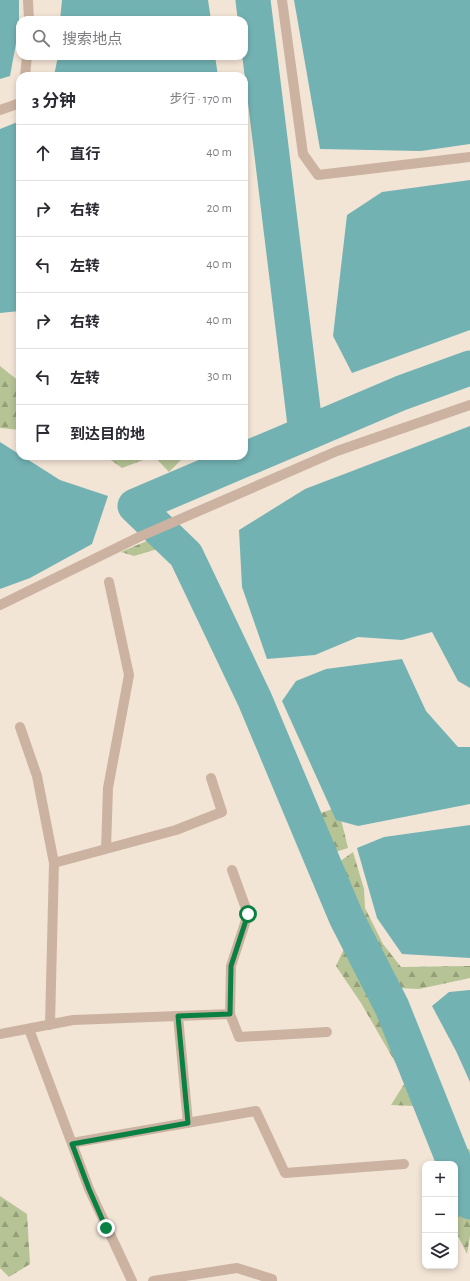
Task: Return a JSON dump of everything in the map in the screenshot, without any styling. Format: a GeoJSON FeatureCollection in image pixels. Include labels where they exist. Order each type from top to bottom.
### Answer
{"type":"FeatureCollection","features":[{"type":"Feature","properties":{"kind":"lane"},"geometry":{"type":"LineString","coordinates":[[28,0],[29,16]]}},
{"type":"Feature","properties":{"kind":"lane"},"geometry":{"type":"LineString","coordinates":[[282,0],[303,154],[318,175],[470,157]]}},
{"type":"Feature","properties":{"kind":"lane"},"geometry":{"type":"LineString","coordinates":[[25,72],[27,60]]}},
{"type":"Feature","properties":{"kind":"lane"},"geometry":{"type":"LineString","coordinates":[[0,110],[16,104]]}},
{"type":"Feature","properties":{"kind":"lane"},"geometry":{"type":"LineString","coordinates":[[0,605],[139,537],[337,451],[470,404]]}},
{"type":"Feature","properties":{"kind":"lane"},"geometry":{"type":"LineString","coordinates":[[106,849],[108,788],[129,675],[109,582]]}},
{"type":"Feature","properties":{"kind":"lane"},"geometry":{"type":"LineString","coordinates":[[20,726],[37,776],[54,863],[50,1025]]}},
{"type":"Feature","properties":{"kind":"lane"},"geometry":{"type":"LineString","coordinates":[[54,863],[176,830],[222,812],[211,778]]}},
{"type":"Feature","properties":{"kind":"lane"},"geometry":{"type":"LineString","coordinates":[[232,870],[248,914],[231,966],[230,1014],[239,1037],[327,1032]]}},
{"type":"Feature","properties":{"kind":"lane"},"geometry":{"type":"LineString","coordinates":[[0,1034],[73,1020],[230,1014]]}},
{"type":"Feature","properties":{"kind":"lane"},"geometry":{"type":"LineString","coordinates":[[178,1016],[188,1123]]}},
{"type":"Feature","properties":{"kind":"lane"},"geometry":{"type":"LineString","coordinates":[[29,1029],[89,1189],[132,1281]]}},
{"type":"Feature","properties":{"kind":"lane"},"geometry":{"type":"LineString","coordinates":[[72,1144],[256,1111],[285,1173],[404,1164]]}},
{"type":"Feature","properties":{"kind":"lane"},"geometry":{"type":"LineString","coordinates":[[153,1281],[237,1268],[272,1279],[272,1281]]}},
{"type":"Feature","properties":{"kind":"green space"},"geometry":{"type":"Polygon","coordinates":[[[0,366],[16,379],[16,430],[0,428],[0,366]]]}},
{"type":"Feature","properties":{"kind":"green space"},"geometry":{"type":"Polygon","coordinates":[[[111,460],[143,460],[122,468],[111,460]]]}},
{"type":"Feature","properties":{"kind":"green space"},"geometry":{"type":"Polygon","coordinates":[[[158,460],[181,460],[169,472],[158,460]]]}},
{"type":"Feature","properties":{"kind":"green space"},"geometry":{"type":"Polygon","coordinates":[[[156,537],[161,548],[134,556],[121,552],[156,537]]]}},
{"type":"Feature","properties":{"kind":"green space"},"geometry":{"type":"Polygon","coordinates":[[[300,777],[321,813],[338,807],[348,848],[313,859],[303,846],[285,792],[300,777]]]}},
{"type":"Feature","properties":{"kind":"green space"},"geometry":{"type":"Polygon","coordinates":[[[353,852],[364,889],[365,908],[383,944],[401,967],[470,966],[470,978],[419,989],[397,988],[394,976],[383,974],[373,940],[329,900],[321,875],[353,852]]]}},
{"type":"Feature","properties":{"kind":"green space"},"geometry":{"type":"Polygon","coordinates":[[[344,949],[362,969],[416,1085],[441,1105],[427,1124],[414,1106],[391,1105],[406,1081],[361,1003],[336,966],[344,949]]]}},
{"type":"Feature","properties":{"kind":"green space"},"geometry":{"type":"Polygon","coordinates":[[[439,1146],[469,1149],[470,1151],[470,1236],[467,1254],[458,1236],[458,1161],[442,1161],[439,1146]]]}},
{"type":"Feature","properties":{"kind":"green space"},"geometry":{"type":"Polygon","coordinates":[[[0,1196],[27,1214],[30,1264],[9,1277],[0,1268],[0,1196]]]}},
{"type":"Feature","properties":{"kind":"water"},"geometry":{"type":"Polygon","coordinates":[[[0,0],[19,0],[19,16],[16,16],[16,43],[10,76],[0,79],[0,0]]]}},
{"type":"Feature","properties":{"kind":"water"},"geometry":{"type":"Polygon","coordinates":[[[62,0],[208,0],[210,16],[60,16],[62,0]]]}},
{"type":"Feature","properties":{"kind":"water"},"geometry":{"type":"Polygon","coordinates":[[[294,0],[470,0],[470,144],[421,151],[320,149],[294,0]]]}},
{"type":"Feature","properties":{"kind":"water"},"geometry":{"type":"Polygon","coordinates":[[[57,60],[216,60],[217,72],[55,72],[57,60]]]}},
{"type":"Feature","properties":{"kind":"water"},"geometry":{"type":"Polygon","coordinates":[[[16,123],[16,311],[0,313],[0,129],[16,123]]]}},
{"type":"Feature","properties":{"kind":"water"},"geometry":{"type":"Polygon","coordinates":[[[470,180],[470,330],[352,373],[333,336],[347,215],[382,192],[470,180]]]}},
{"type":"Feature","properties":{"kind":"water"},"geometry":{"type":"Polygon","coordinates":[[[470,426],[470,688],[458,681],[432,632],[402,640],[358,637],[315,655],[267,659],[242,587],[239,530],[305,489],[470,426]]]}},
{"type":"Feature","properties":{"kind":"water"},"geometry":{"type":"Polygon","coordinates":[[[0,442],[16,452],[16,460],[28,460],[60,480],[108,496],[92,544],[30,578],[0,589],[0,442]]]}},
{"type":"Feature","properties":{"kind":"water"},"geometry":{"type":"Polygon","coordinates":[[[402,659],[426,711],[458,747],[470,747],[470,804],[358,826],[336,820],[282,701],[296,681],[326,669],[402,659]]]}},
{"type":"Feature","properties":{"kind":"water"},"geometry":{"type":"Polygon","coordinates":[[[470,825],[470,958],[402,954],[377,918],[357,848],[384,837],[470,825]]]}},
{"type":"Feature","properties":{"kind":"water"},"geometry":{"type":"Polygon","coordinates":[[[470,990],[470,1082],[456,1051],[432,1006],[449,992],[470,990]]]}},
{"type":"Feature","properties":{"kind":"waterway"},"geometry":{"type":"LineString","coordinates":[[253,0],[306,433]]}},
{"type":"Feature","properties":{"kind":"waterway"},"geometry":{"type":"LineString","coordinates":[[248,458],[401,393],[470,368]]}},
{"type":"Feature","properties":{"kind":"waterway"},"geometry":{"type":"LineString","coordinates":[[243,460],[135,506],[186,555],[255,700],[346,917],[392,1007],[470,1202]]}},
{"type":"Feature","properties":{"kind":"route"},"geometry":{"type":"LineString","coordinates":[[106,1228],[72,1144],[188,1123],[178,1016],[230,1014],[231,966],[248,914]]}}]}
